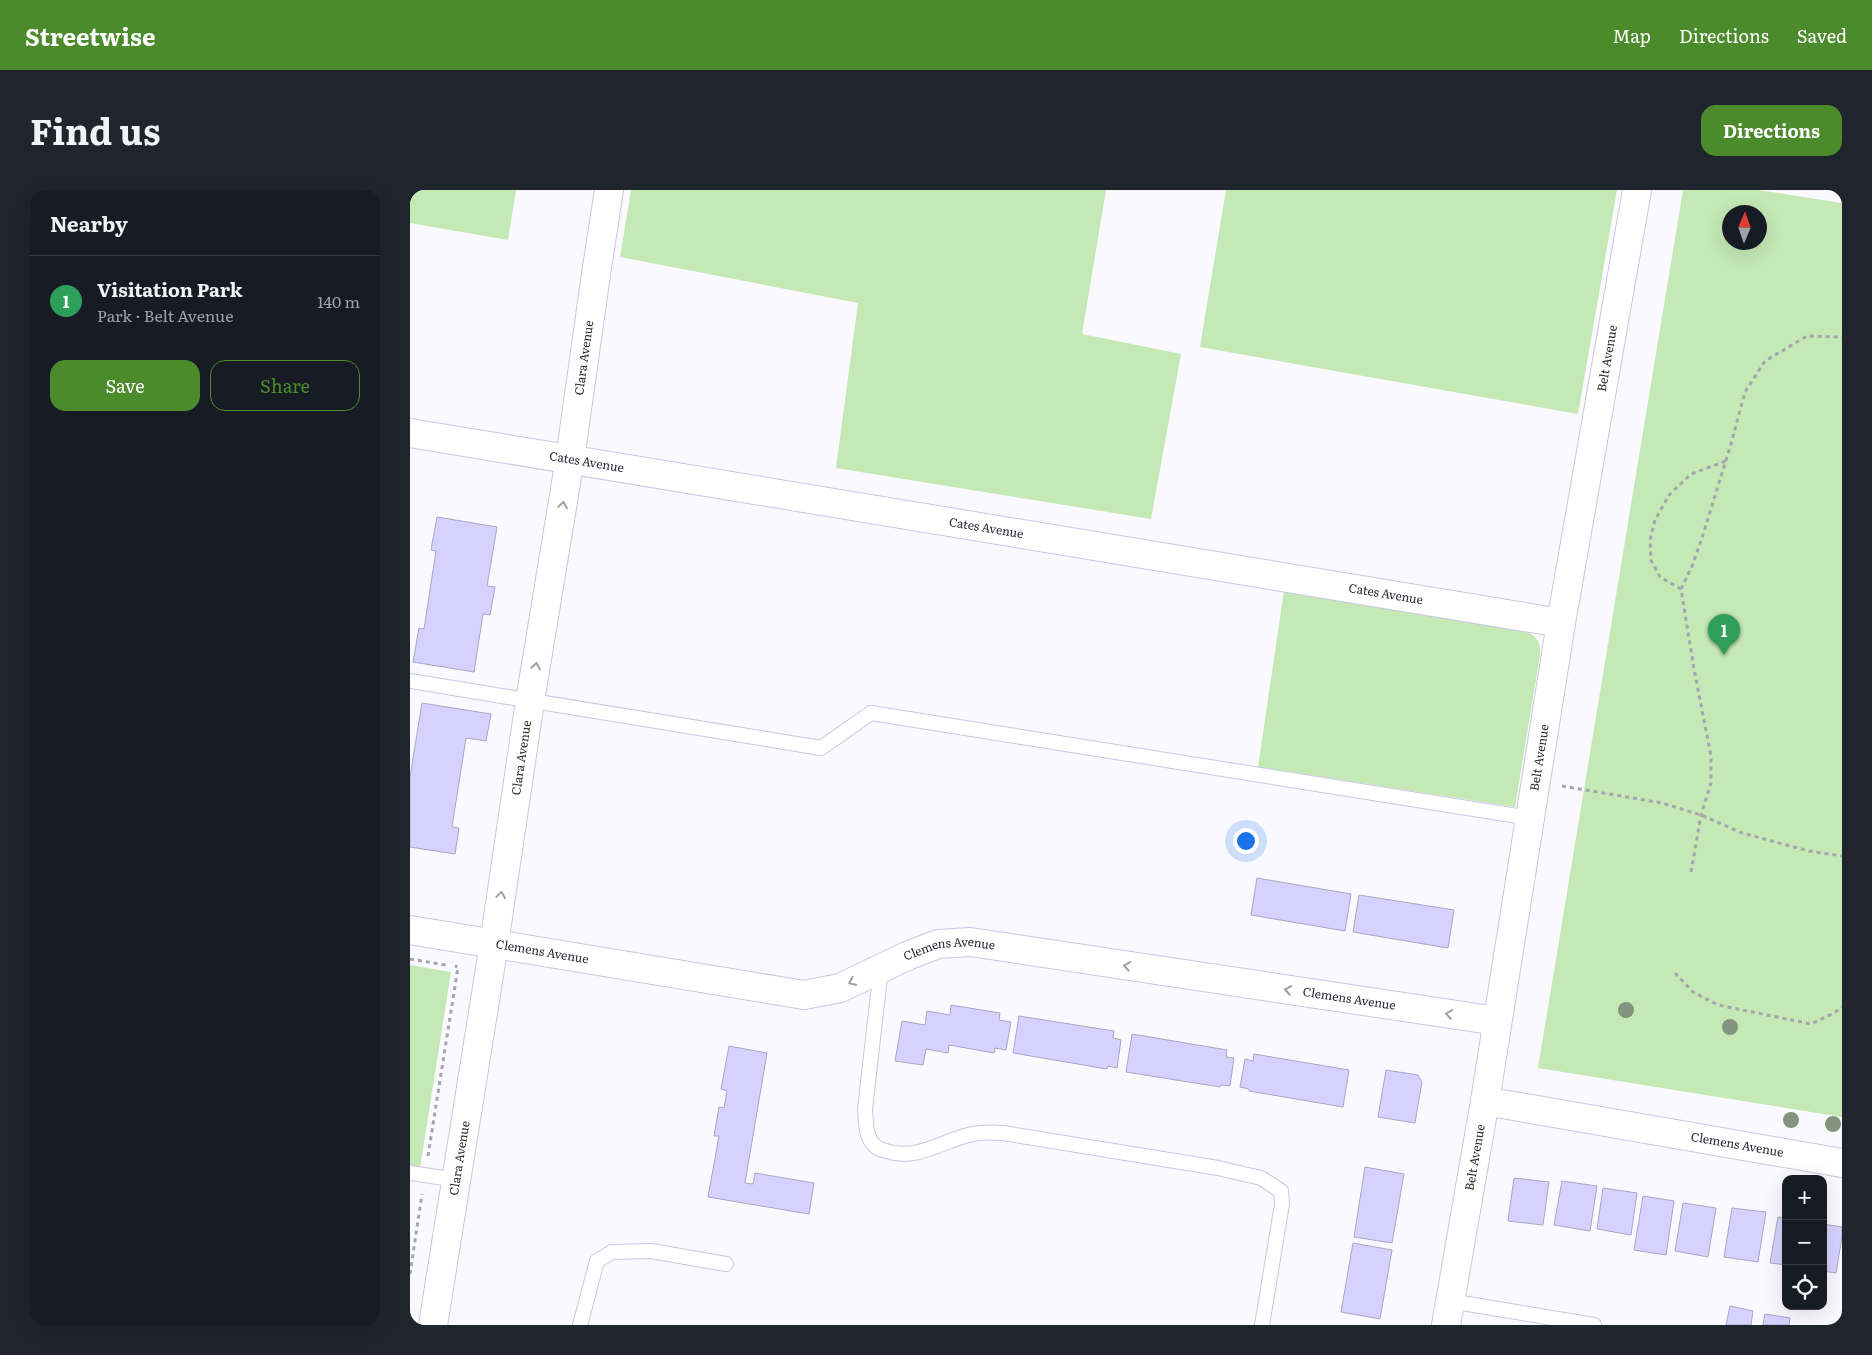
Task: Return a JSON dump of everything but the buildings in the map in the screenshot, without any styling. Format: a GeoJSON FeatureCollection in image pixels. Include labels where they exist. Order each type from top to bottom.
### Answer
{"type":"FeatureCollection","features":[{"type":"Feature","properties":{"kind":"street","name":"Clara Avenue"},"geometry":{"type":"LineString","coordinates":[[433,1325],[494,944],[530,701],[570,459],[610,190]]}},
{"type":"Feature","properties":{"kind":"street","name":"Belt Avenue"},"geometry":{"type":"LineString","coordinates":[[1448,1313],[1485,1101],[1561,623],[1637,190]]}},
{"type":"Feature","properties":{"kind":"street","name":"Cates Avenue"},"geometry":{"type":"LineString","coordinates":[[410,433],[1561,623]]}},
{"type":"Feature","properties":{"kind":"street","name":"Clemens Avenue"},"geometry":{"type":"LineString","coordinates":[[410,930],[804,995],[840,988],[938,944],[970,942],[1497,1021]]}},
{"type":"Feature","properties":{"kind":"street","name":"Clemens Avenue"},"geometry":{"type":"LineString","coordinates":[[1485,1101],[1842,1163]]}},
{"type":"Feature","properties":{"kind":"lane"},"geometry":{"type":"LineString","coordinates":[[410,681],[821,748],[871,713],[1530,818]]}},
{"type":"Feature","properties":{"kind":"lane"},"geometry":{"type":"LineString","coordinates":[[881,968],[865,1109],[867,1128],[870,1138],[876,1147],[893,1154],[910,1154],[925,1151],[967,1135],[984,1132],[1003,1133],[1218,1168],[1262,1178],[1281,1192],[1282,1204],[1262,1325]]}},
{"type":"Feature","properties":{"kind":"lane"},"geometry":{"type":"LineString","coordinates":[[410,1173],[456,1180]]}},
{"type":"Feature","properties":{"kind":"lane"},"geometry":{"type":"LineString","coordinates":[[580,1325],[597,1261],[612,1252],[651,1252],[726,1264]]}},
{"type":"Feature","properties":{"kind":"lane"},"geometry":{"type":"LineString","coordinates":[[1448,1313],[1594,1325]]}},
{"type":"Feature","properties":{"kind":"path"},"geometry":{"type":"LineString","coordinates":[[1691,872],[1701,815],[1712,783],[1711,756],[1681,589],[1692,566],[1726,461],[1745,392],[1765,361],[1807,336],[1842,337]]}},
{"type":"Feature","properties":{"kind":"path"},"geometry":{"type":"LineString","coordinates":[[1681,589],[1660,577],[1651,560],[1650,540],[1655,520],[1669,496],[1691,474],[1726,461]]}},
{"type":"Feature","properties":{"kind":"path"},"geometry":{"type":"LineString","coordinates":[[1562,786],[1662,803],[1701,815],[1742,833],[1809,851],[1842,856]]}},
{"type":"Feature","properties":{"kind":"path"},"geometry":{"type":"LineString","coordinates":[[410,959],[458,967],[410,1274]]}},
{"type":"Feature","properties":{"kind":"path"},"geometry":{"type":"LineString","coordinates":[[1675,973],[1694,992],[1718,1005],[1811,1024],[1842,1007]]}},
{"type":"Feature","properties":{"kind":"green space"},"geometry":{"type":"Polygon","coordinates":[[[410,190],[516,190],[508,240],[410,223],[410,190]]]}},
{"type":"Feature","properties":{"kind":"green space"},"geometry":{"type":"Polygon","coordinates":[[[631,190],[1106,190],[1082,334],[1181,354],[1151,519],[836,468],[858,303],[620,257],[631,190]]]}},
{"type":"Feature","properties":{"kind":"green space"},"geometry":{"type":"Polygon","coordinates":[[[1226,190],[1617,190],[1578,414],[1200,347],[1226,190]]]}},
{"type":"Feature","properties":{"kind":"green space"},"geometry":{"type":"Polygon","coordinates":[[[1683,190],[1759,190],[1842,203],[1842,1117],[1538,1068],[1683,190]]]}},
{"type":"Feature","properties":{"kind":"green space"},"geometry":{"type":"Polygon","coordinates":[[[1284,591],[1522,630],[1534,636],[1540,645],[1540,655],[1515,807],[1258,767],[1284,591]]]}},
{"type":"Feature","properties":{"kind":"green space"},"geometry":{"type":"Polygon","coordinates":[[[410,965],[451,972],[420,1168],[410,1166],[410,965]]]}},
{"type":"Feature","properties":{"kind":"place","name":"Visitation Park"},"geometry":{"type":"Point","coordinates":[1724,655]}}]}
